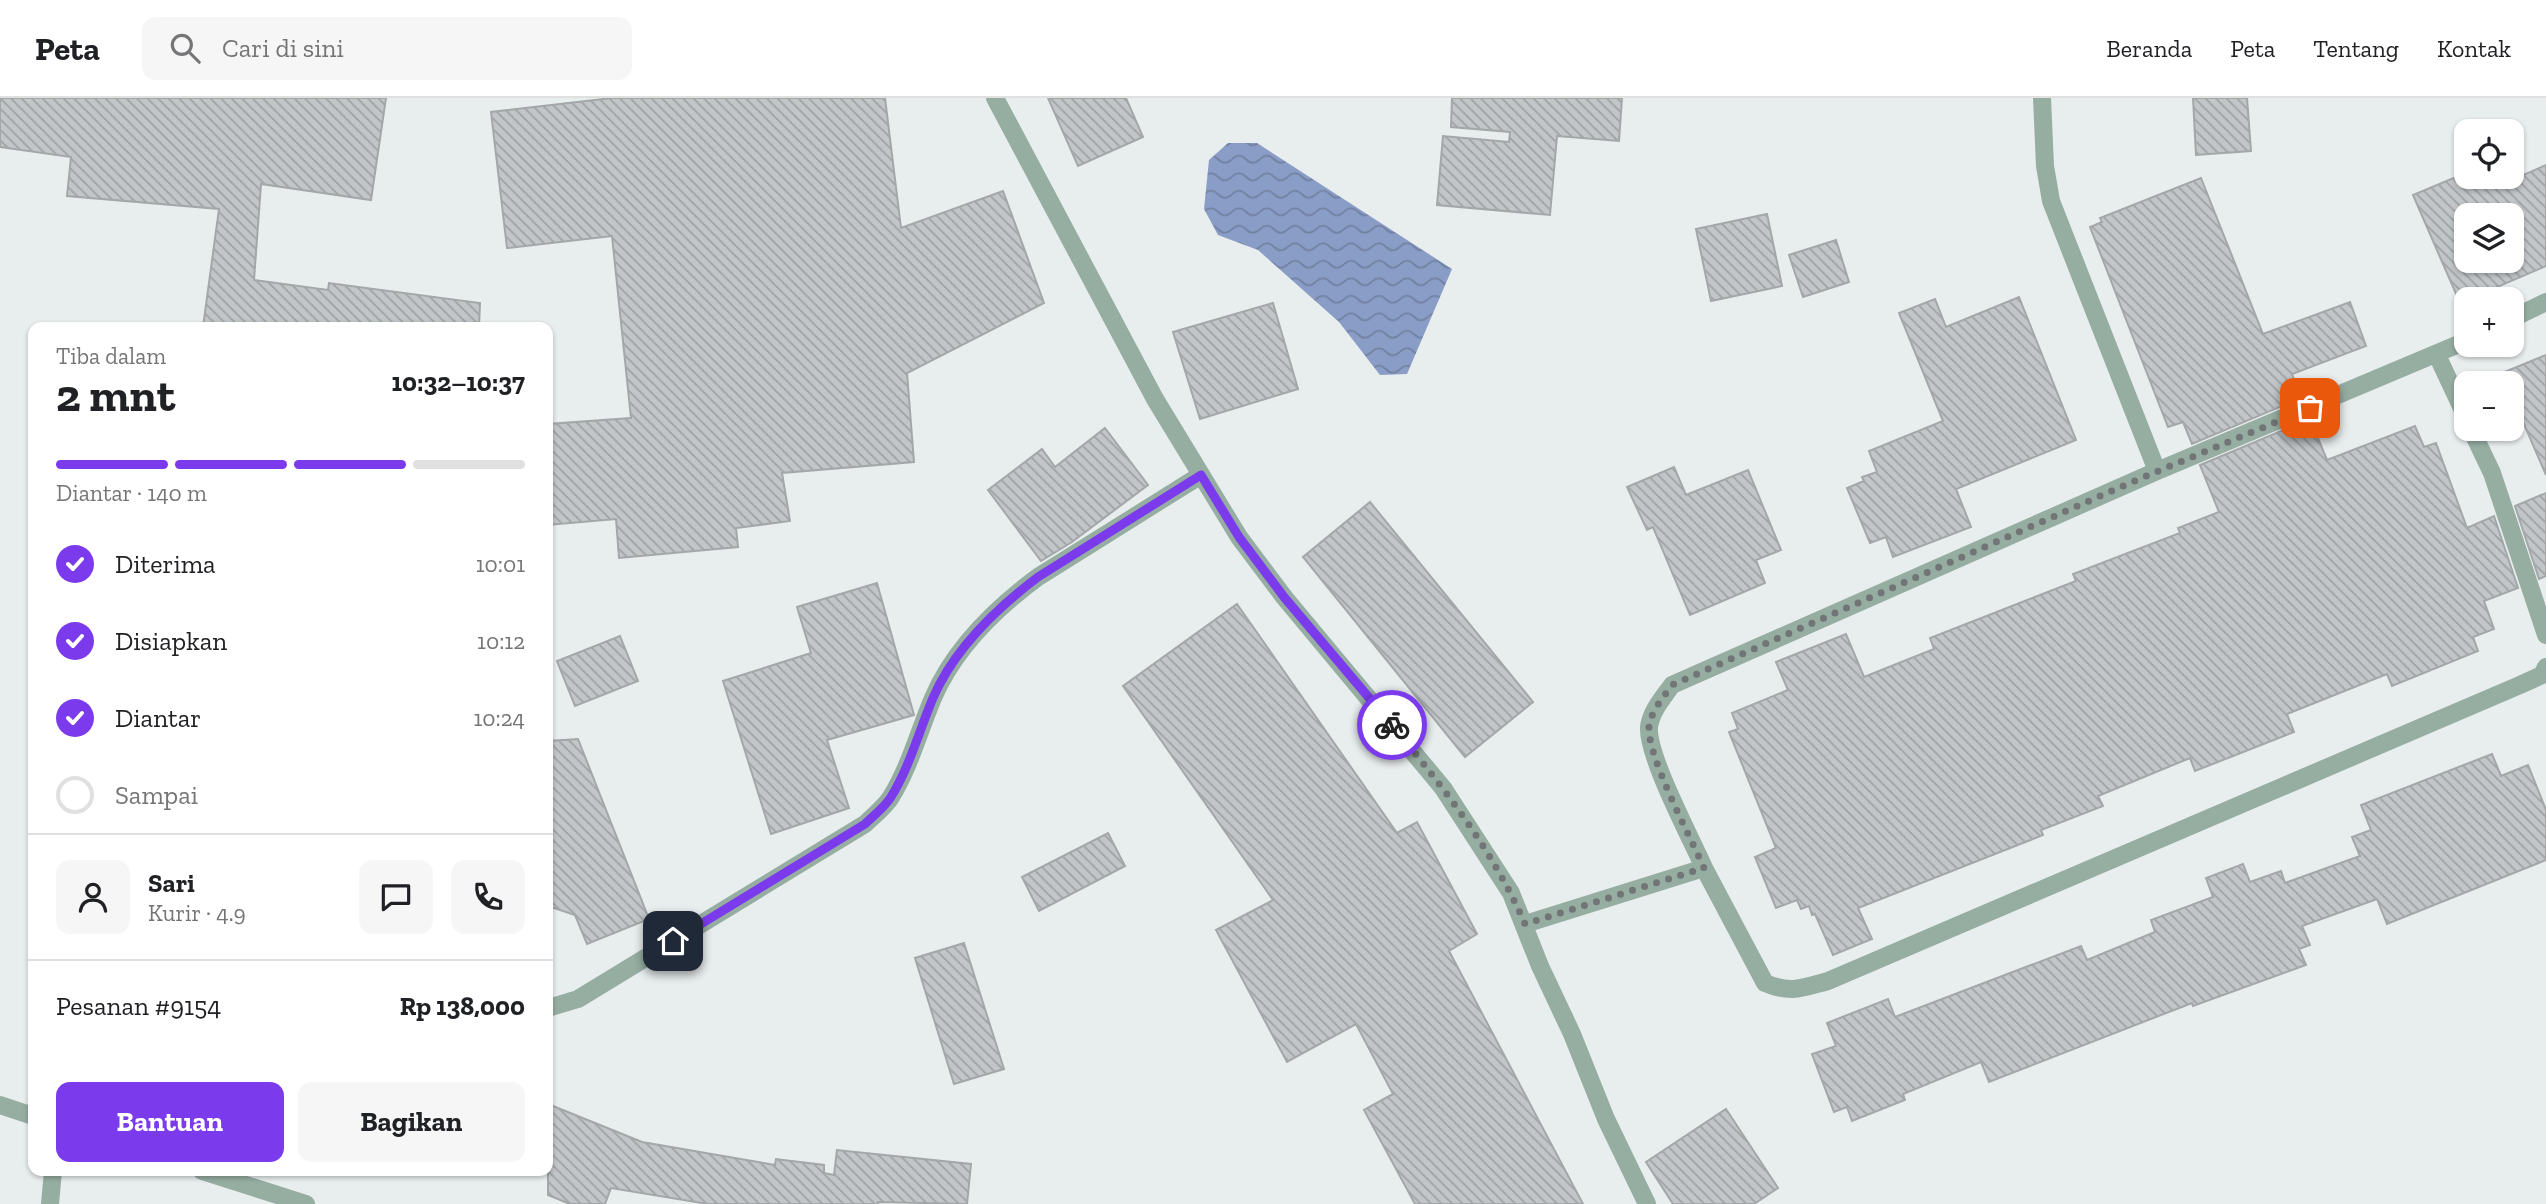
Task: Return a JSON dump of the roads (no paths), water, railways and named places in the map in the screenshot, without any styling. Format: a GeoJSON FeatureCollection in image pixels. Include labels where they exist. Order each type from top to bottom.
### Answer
{"type":"FeatureCollection","features":[{"type":"Feature","properties":{"kind":"street"},"geometry":{"type":"LineString","coordinates":[[995,98],[1155,399],[1239,537],[1284,597],[1443,788],[1511,893],[1606,1119],[1647,1204]]}},
{"type":"Feature","properties":{"kind":"street"},"geometry":{"type":"LineString","coordinates":[[2042,98],[2045,166],[2051,201],[2157,471]]}},
{"type":"Feature","properties":{"kind":"street"},"geometry":{"type":"LineString","coordinates":[[2524,313],[2546,303]]}},
{"type":"Feature","properties":{"kind":"street"},"geometry":{"type":"LineString","coordinates":[[2454,347],[2157,471],[1672,685],[1653,713],[1649,729],[1654,757],[1704,868],[1765,983],[1782,990],[1800,989],[1828,981],[2521,685],[2542,675],[2546,667]]}},
{"type":"Feature","properties":{"kind":"street"},"geometry":{"type":"LineString","coordinates":[[2437,355],[2454,391]]}},
{"type":"Feature","properties":{"kind":"street"},"geometry":{"type":"LineString","coordinates":[[2477,441],[2492,473],[2546,635]]}},
{"type":"Feature","properties":{"kind":"street"},"geometry":{"type":"LineString","coordinates":[[553,1006],[579,999],[865,824],[890,799],[911,758],[934,695],[958,654],[985,624],[1038,577],[1201,475]]}},
{"type":"Feature","properties":{"kind":"street"},"geometry":{"type":"LineString","coordinates":[[1525,924],[1704,868]]}},
{"type":"Feature","properties":{"kind":"street"},"geometry":{"type":"LineString","coordinates":[[0,1105],[28,1114]]}},
{"type":"Feature","properties":{"kind":"street"},"geometry":{"type":"LineString","coordinates":[[50,1204],[53,1176]]}},
{"type":"Feature","properties":{"kind":"street"},"geometry":{"type":"LineString","coordinates":[[218,1176],[306,1204]]}},
{"type":"Feature","properties":{"kind":"water"},"geometry":{"type":"Polygon","coordinates":[[[1228,143],[1257,143],[1452,269],[1407,374],[1380,375],[1339,322],[1258,250],[1218,235],[1204,209],[1209,160],[1228,143]]]}}]}
